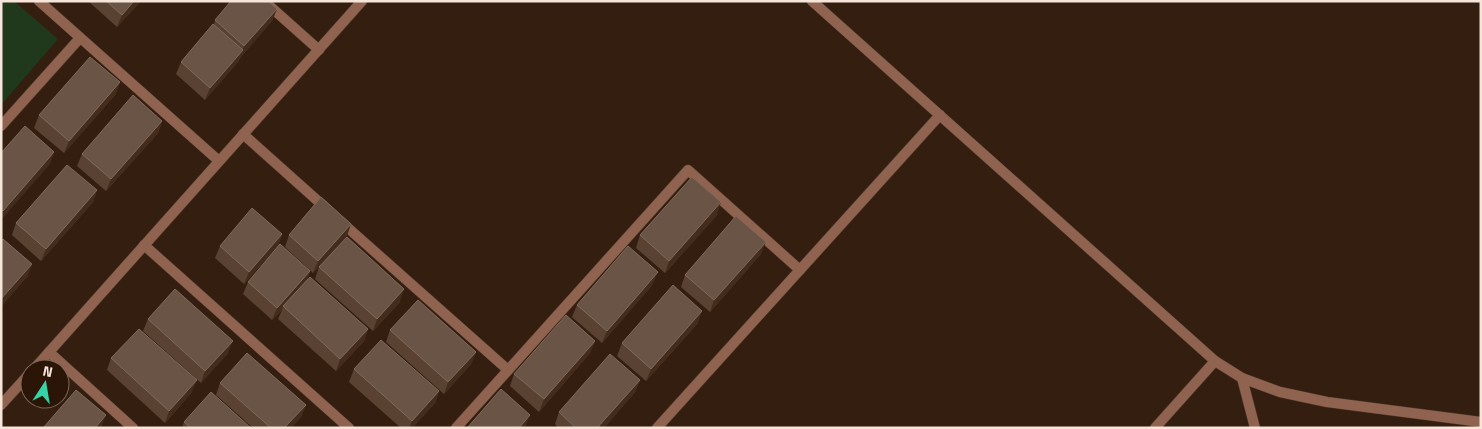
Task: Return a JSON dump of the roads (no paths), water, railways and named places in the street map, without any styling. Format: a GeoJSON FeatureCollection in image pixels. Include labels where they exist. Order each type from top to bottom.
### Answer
{"type":"FeatureCollection","features":[{"type":"Feature","properties":{"kind":"street"},"geometry":{"type":"LineString","coordinates":[[38,1],[219,161]]}},
{"type":"Feature","properties":{"kind":"street"},"geometry":{"type":"LineString","coordinates":[[264,1],[319,50]]}},
{"type":"Feature","properties":{"kind":"street"},"geometry":{"type":"LineString","coordinates":[[43,359],[362,1]]}},
{"type":"Feature","properties":{"kind":"street"},"geometry":{"type":"LineString","coordinates":[[812,1],[1215,361],[1242,378],[1280,392],[1327,402],[1481,422]]}},
{"type":"Feature","properties":{"kind":"street"},"geometry":{"type":"LineString","coordinates":[[1,126],[80,38]]}},
{"type":"Feature","properties":{"kind":"street"},"geometry":{"type":"LineString","coordinates":[[657,428],[940,115]]}},
{"type":"Feature","properties":{"kind":"street"},"geometry":{"type":"LineString","coordinates":[[243,134],[508,370]]}},
{"type":"Feature","properties":{"kind":"street"},"geometry":{"type":"LineString","coordinates":[[456,428],[688,170],[800,270]]}},
{"type":"Feature","properties":{"kind":"street"},"geometry":{"type":"LineString","coordinates":[[144,245],[349,428]]}},
{"type":"Feature","properties":{"kind":"street"},"geometry":{"type":"LineString","coordinates":[[49,352],[134,428]]}},
{"type":"Feature","properties":{"kind":"street"},"geometry":{"type":"LineString","coordinates":[[1155,428],[1215,361]]}},
{"type":"Feature","properties":{"kind":"street"},"geometry":{"type":"LineString","coordinates":[[1242,378],[1255,428]]}},
{"type":"Feature","properties":{"kind":"street"},"geometry":{"type":"LineString","coordinates":[[2,402],[20,383]]}}]}
